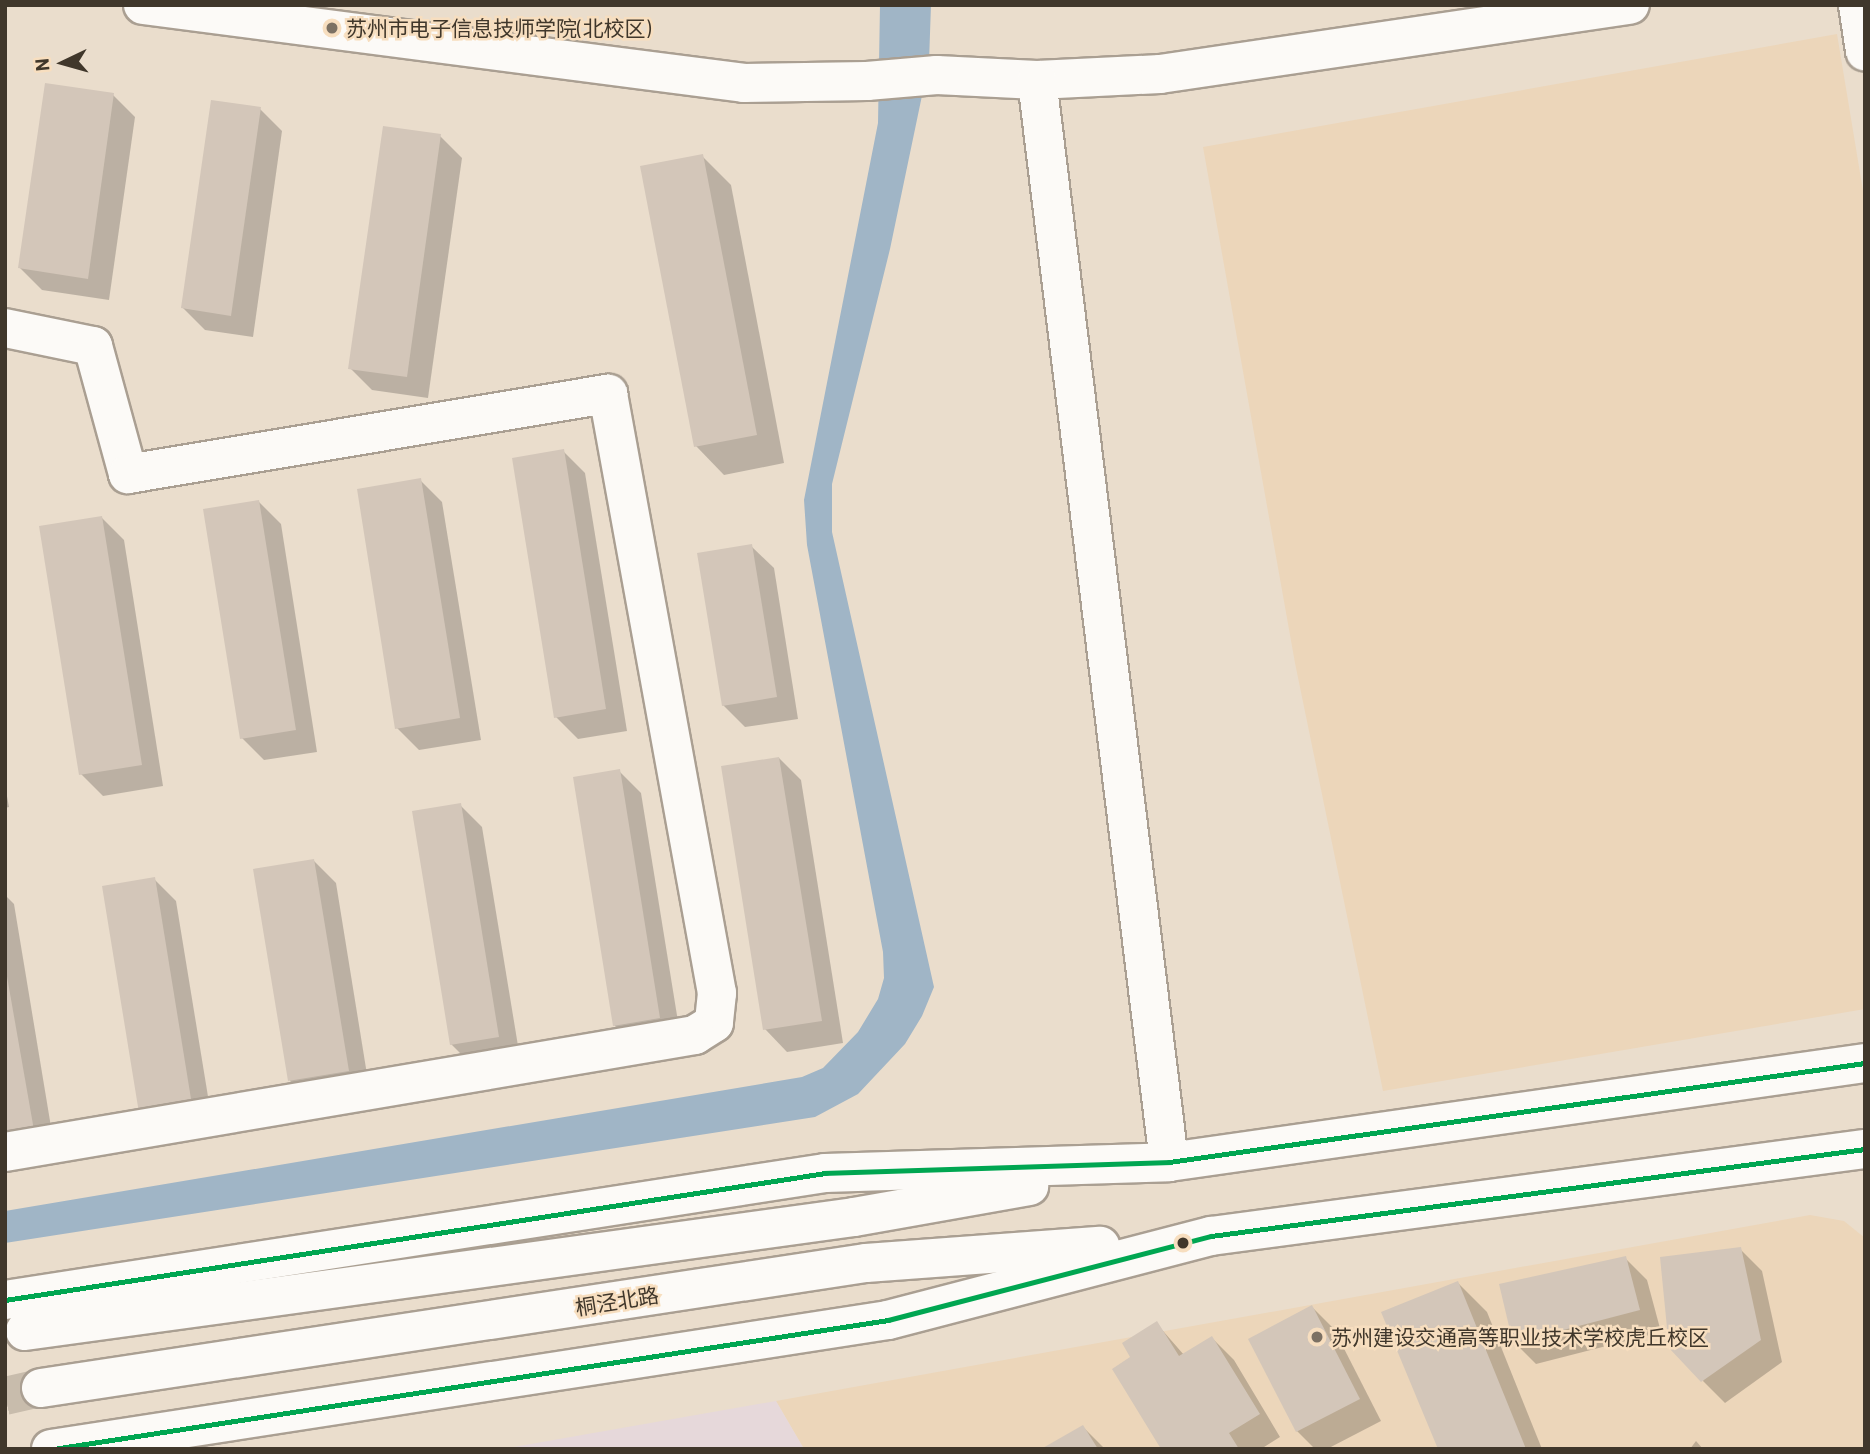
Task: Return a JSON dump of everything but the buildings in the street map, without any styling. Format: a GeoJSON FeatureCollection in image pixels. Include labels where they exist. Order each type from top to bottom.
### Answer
{"type":"FeatureCollection","features":[{"type":"Feature","properties":{"kind":"main road"},"geometry":{"type":"LineString","coordinates":[[143,5],[744,83],[867,81],[937,75],[1037,80],[1160,74],[1630,5]]}},
{"type":"Feature","properties":{"kind":"main road"},"geometry":{"type":"LineString","coordinates":[[1858,5],[1865,51]]}},
{"type":"Feature","properties":{"kind":"main road"},"geometry":{"type":"LineString","coordinates":[[1037,80],[1169,1162]]}},
{"type":"Feature","properties":{"kind":"main road"},"geometry":{"type":"LineString","coordinates":[[5,328],[93,346],[128,474],[608,394],[717,993],[715,1023],[695,1035],[5,1152]]}},
{"type":"Feature","properties":{"kind":"main road"},"geometry":{"type":"LineString","coordinates":[[15,1315],[825,1174],[1169,1162],[1865,1063]]}},
{"type":"Feature","properties":{"kind":"main road","name":"桐泾北路"},"geometry":{"type":"LineString","coordinates":[[41,1388],[866,1263],[1196,1239],[1865,1149]]}},
{"type":"Feature","properties":{"kind":"main road","name":"桐泾北路"},"geometry":{"type":"LineString","coordinates":[[51,1449],[888,1320],[1196,1239]]}},
{"type":"Feature","properties":{"kind":"shaded area"},"geometry":{"type":"Polygon","coordinates":[[[1837,34],[1865,203],[1865,1009],[1383,1091],[1295,663],[1203,147],[1837,34]]]}},
{"type":"Feature","properties":{"kind":"shaded area"},"geometry":{"type":"Polygon","coordinates":[[[1810,1215],[1844,1221],[1865,1238],[1865,1449],[804,1449],[776,1401],[1810,1215]]]}},
{"type":"Feature","properties":{"kind":"shaded area"},"geometry":{"type":"Polygon","coordinates":[[[776,1401],[804,1449],[503,1449],[776,1401]]]}},
{"type":"Feature","properties":{"kind":"water"},"geometry":{"type":"Polygon","coordinates":[[[880,5],[931,5],[929,62],[890,249],[832,484],[832,532],[934,987],[922,1016],[905,1044],[858,1094],[815,1117],[5,1243],[5,1211],[802,1077],[823,1068],[858,1032],[878,999],[884,978],[883,952],[807,545],[804,500],[878,123],[880,5]]]}},
{"type":"Feature","properties":{"kind":"tunnel"},"geometry":{"type":"LineString","coordinates":[[5,1396],[41,1388]]}},
{"type":"Feature","properties":{"kind":"transit line"},"geometry":{"type":"LineString","coordinates":[[5,1300],[825,1173],[1169,1162],[1865,1063]]}},
{"type":"Feature","properties":{"kind":"transit line"},"geometry":{"type":"LineString","coordinates":[[53,1449],[888,1320],[1211,1236],[1865,1149]]}},
{"type":"Feature","properties":{"kind":"place","name":"苏州市电子信息技师学院(北校区)"},"geometry":{"type":"Point","coordinates":[332,28]}},
{"type":"Feature","properties":{"kind":"place","name":"苏州建设交通高等职业技术学校虎丘校区"},"geometry":{"type":"Point","coordinates":[1317,1337]}}]}
